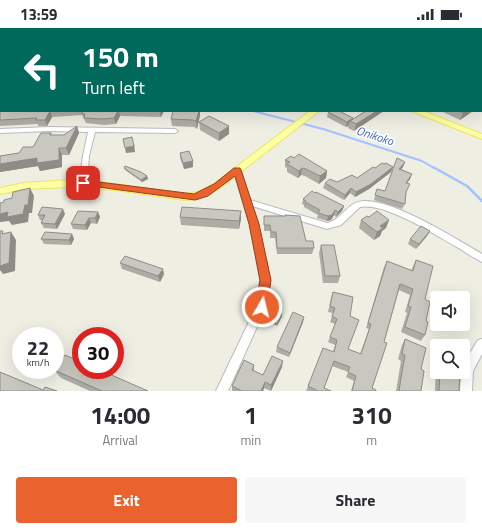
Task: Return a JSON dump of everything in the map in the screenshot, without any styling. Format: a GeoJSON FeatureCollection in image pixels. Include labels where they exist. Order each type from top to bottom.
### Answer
{"type":"FeatureCollection","features":[{"type":"Feature","properties":{"kind":"main road"},"geometry":{"type":"LineString","coordinates":[[0,191],[41,184],[83,183],[195,197],[205,194],[217,186],[314,112]]}},
{"type":"Feature","properties":{"kind":"main road"},"geometry":{"type":"LineString","coordinates":[[419,112],[482,137]]}},
{"type":"Feature","properties":{"kind":"street"},"geometry":{"type":"LineString","coordinates":[[0,130],[50,129],[175,131]]}},
{"type":"Feature","properties":{"kind":"street"},"geometry":{"type":"LineString","coordinates":[[83,183],[86,156],[92,130]]}},
{"type":"Feature","properties":{"kind":"street"},"geometry":{"type":"LineString","coordinates":[[222,391],[262,307],[266,280],[248,202],[237,170]]}},
{"type":"Feature","properties":{"kind":"street"},"geometry":{"type":"LineString","coordinates":[[248,202],[327,226],[340,222],[357,206],[369,204],[391,210],[412,219],[482,258]]}},
{"type":"Feature","properties":{"kind":"street"},"geometry":{"type":"LineString","coordinates":[[466,391],[469,364],[482,344]]}},
{"type":"Feature","properties":{"kind":"building"},"geometry":{"type":"Polygon","coordinates":[[[0,112],[49,112],[45,120],[36,120],[37,118],[0,120],[0,112]]]}},
{"type":"Feature","properties":{"kind":"building"},"geometry":{"type":"Polygon","coordinates":[[[83,112],[117,112],[114,118],[102,119],[84,118],[85,114],[82,114],[83,112]]]}},
{"type":"Feature","properties":{"kind":"building"},"geometry":{"type":"Polygon","coordinates":[[[173,112],[199,112],[196,121],[171,119],[173,112]]]}},
{"type":"Feature","properties":{"kind":"building"},"geometry":{"type":"Polygon","coordinates":[[[328,112],[341,112],[353,118],[347,122],[328,112]]]}},
{"type":"Feature","properties":{"kind":"building"},"geometry":{"type":"Polygon","coordinates":[[[364,112],[375,112],[356,124],[350,121],[364,112]]]}},
{"type":"Feature","properties":{"kind":"building"},"geometry":{"type":"Polygon","coordinates":[[[209,116],[229,126],[219,133],[199,122],[209,116]]]}},
{"type":"Feature","properties":{"kind":"building"},"geometry":{"type":"Polygon","coordinates":[[[77,126],[66,148],[59,148],[59,160],[37,163],[37,158],[0,164],[0,156],[19,153],[23,147],[33,147],[41,133],[51,133],[50,135],[64,135],[77,126]]]}},
{"type":"Feature","properties":{"kind":"building"},"geometry":{"type":"Polygon","coordinates":[[[132,137],[134,146],[125,148],[123,139],[132,137]]]}},
{"type":"Feature","properties":{"kind":"building"},"geometry":{"type":"Polygon","coordinates":[[[189,151],[193,161],[183,163],[180,153],[189,151]]]}},
{"type":"Feature","properties":{"kind":"building"},"geometry":{"type":"Polygon","coordinates":[[[299,154],[327,171],[320,176],[302,168],[299,171],[287,164],[290,162],[285,160],[291,156],[294,158],[299,154]]]}},
{"type":"Feature","properties":{"kind":"building"},"geometry":{"type":"Polygon","coordinates":[[[397,158],[405,162],[399,169],[412,174],[406,183],[410,184],[406,192],[405,204],[375,195],[377,189],[385,191],[397,158]]]}},
{"type":"Feature","properties":{"kind":"building"},"geometry":{"type":"Polygon","coordinates":[[[382,163],[386,163],[393,167],[371,184],[356,192],[351,188],[345,195],[325,183],[330,179],[337,182],[352,175],[357,178],[373,167],[375,168],[382,163]]]}},
{"type":"Feature","properties":{"kind":"building"},"geometry":{"type":"Polygon","coordinates":[[[125,166],[147,176],[141,180],[124,168],[125,166]]]}},
{"type":"Feature","properties":{"kind":"building"},"geometry":{"type":"Polygon","coordinates":[[[30,188],[28,205],[25,205],[23,214],[7,217],[8,212],[0,214],[0,203],[4,202],[4,200],[12,198],[13,192],[30,188]]]}},
{"type":"Feature","properties":{"kind":"building"},"geometry":{"type":"Polygon","coordinates":[[[312,191],[344,206],[338,212],[335,210],[332,215],[328,216],[318,213],[320,210],[305,202],[306,201],[303,199],[312,191]]]}},
{"type":"Feature","properties":{"kind":"building"},"geometry":{"type":"Polygon","coordinates":[[[42,207],[63,209],[55,224],[41,223],[45,215],[38,215],[42,207]]]}},
{"type":"Feature","properties":{"kind":"building"},"geometry":{"type":"Polygon","coordinates":[[[182,207],[241,211],[239,221],[180,217],[182,207]]]}},
{"type":"Feature","properties":{"kind":"building"},"geometry":{"type":"Polygon","coordinates":[[[78,211],[98,212],[95,218],[89,218],[85,225],[71,224],[78,211]]]}},
{"type":"Feature","properties":{"kind":"building"},"geometry":{"type":"Polygon","coordinates":[[[377,211],[389,220],[380,226],[383,228],[377,232],[361,220],[367,216],[369,217],[377,211]]]}},
{"type":"Feature","properties":{"kind":"building"},"geometry":{"type":"Polygon","coordinates":[[[285,215],[300,216],[306,241],[313,241],[314,248],[277,248],[276,232],[271,232],[270,225],[264,225],[264,216],[286,216],[285,215]]]}},
{"type":"Feature","properties":{"kind":"building"},"geometry":{"type":"Polygon","coordinates":[[[421,226],[430,231],[419,244],[410,239],[421,226]]]}},
{"type":"Feature","properties":{"kind":"building"},"geometry":{"type":"Polygon","coordinates":[[[0,231],[3,231],[2,234],[11,232],[9,263],[0,266],[0,231]]]}},
{"type":"Feature","properties":{"kind":"building"},"geometry":{"type":"Polygon","coordinates":[[[45,232],[72,234],[69,240],[41,239],[45,232]]]}},
{"type":"Feature","properties":{"kind":"building"},"geometry":{"type":"Polygon","coordinates":[[[321,245],[334,245],[340,276],[325,276],[321,245]]]}},
{"type":"Feature","properties":{"kind":"building"},"geometry":{"type":"Polygon","coordinates":[[[125,256],[163,269],[158,276],[120,263],[125,256]]]}},
{"type":"Feature","properties":{"kind":"building"},"geometry":{"type":"Polygon","coordinates":[[[416,260],[433,266],[425,299],[430,302],[425,335],[405,327],[411,307],[408,306],[413,289],[400,284],[384,342],[387,343],[372,388],[376,391],[352,391],[356,376],[348,372],[350,367],[334,361],[324,388],[331,391],[318,391],[308,386],[323,348],[334,352],[337,340],[330,337],[337,319],[332,316],[335,308],[330,306],[333,292],[353,297],[350,316],[359,320],[348,349],[361,354],[371,324],[368,323],[387,261],[413,271],[416,260]]]}},
{"type":"Feature","properties":{"kind":"building"},"geometry":{"type":"Polygon","coordinates":[[[272,309],[282,314],[277,324],[267,319],[272,309]]]}},
{"type":"Feature","properties":{"kind":"building"},"geometry":{"type":"Polygon","coordinates":[[[293,312],[304,317],[290,353],[277,347],[293,312]]]}},
{"type":"Feature","properties":{"kind":"building"},"geometry":{"type":"Polygon","coordinates":[[[405,339],[426,348],[421,369],[424,371],[421,391],[399,391],[405,355],[402,354],[405,339]]]}},
{"type":"Feature","properties":{"kind":"building"},"geometry":{"type":"Polygon","coordinates":[[[65,355],[72,358],[72,378],[64,374],[65,355]]]}},
{"type":"Feature","properties":{"kind":"building"},"geometry":{"type":"Polygon","coordinates":[[[272,356],[283,361],[271,385],[265,382],[261,391],[242,391],[232,386],[244,360],[254,365],[252,370],[263,375],[272,356]]]}},
{"type":"Feature","properties":{"kind":"building"},"geometry":{"type":"Polygon","coordinates":[[[0,372],[12,377],[12,379],[17,379],[43,390],[45,387],[57,391],[0,391],[0,372]]]}},
{"type":"Feature","properties":{"kind":"building"},"geometry":{"type":"Polygon","coordinates":[[[75,379],[121,379],[148,391],[102,391],[75,379]]]}},
{"type":"Feature","properties":{"kind":"building"},"geometry":{"type":"Polygon","coordinates":[[[440,379],[460,379],[459,391],[439,391],[440,379]]]}},
{"type":"Feature","properties":{"kind":"waterway","name":"Onikoko"},"geometry":{"type":"LineString","coordinates":[[257,112],[323,129],[422,161],[434,168]]}},
{"type":"Feature","properties":{"kind":"waterway","name":"Onikoko"},"geometry":{"type":"LineString","coordinates":[[433,167],[467,186],[482,201]]}},
{"type":"Feature","properties":{"kind":"route"},"geometry":{"type":"LineString","coordinates":[[83,183],[184,197],[195,197],[205,194],[237,170],[254,224],[266,280],[262,307]]}}]}
